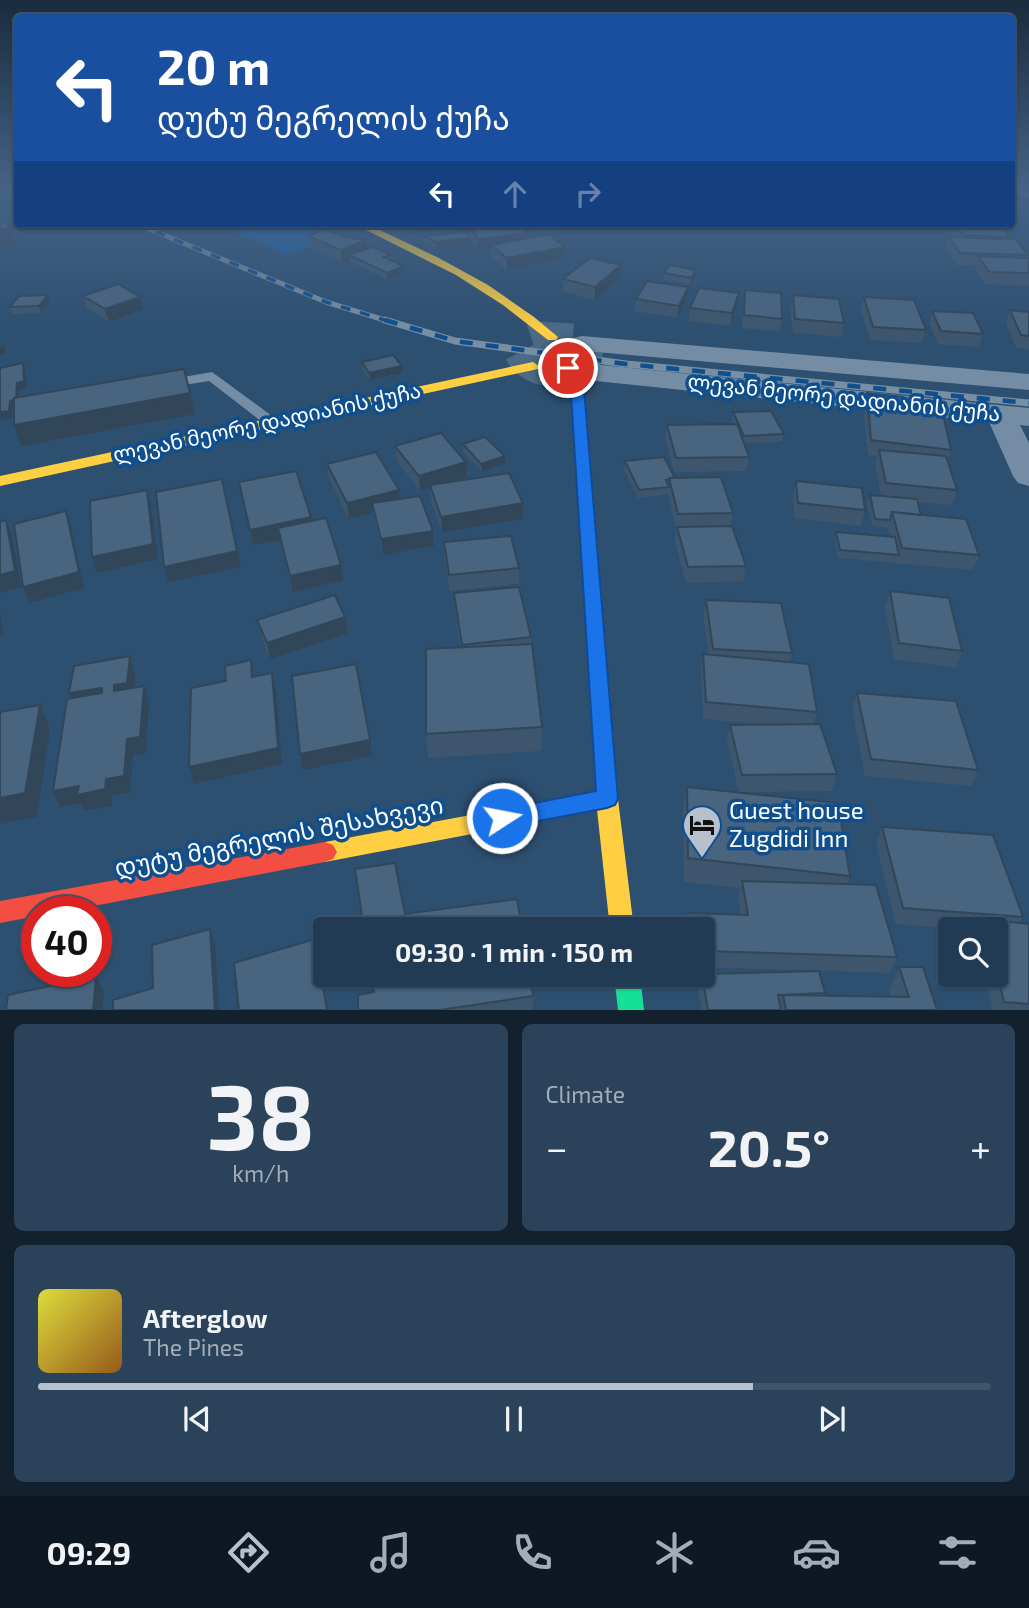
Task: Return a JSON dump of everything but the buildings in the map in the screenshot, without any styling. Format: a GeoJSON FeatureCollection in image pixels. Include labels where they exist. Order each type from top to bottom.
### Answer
{"type":"FeatureCollection","features":[{"type":"Feature","properties":{"kind":"street"},"geometry":{"type":"LineString","coordinates":[[386,237],[495,290],[552,337]]}},
{"type":"Feature","properties":{"kind":"street"},"geometry":{"type":"LineString","coordinates":[[576,359],[607,799],[621,917]]}},
{"type":"Feature","properties":{"kind":"street","name":"ლევან მეორე დადიანის ქუჩა"},"geometry":{"type":"LineString","coordinates":[[576,359],[1029,382]]}},
{"type":"Feature","properties":{"kind":"street","name":"ლევან მეორე დადიანის ქუჩა"},"geometry":{"type":"LineString","coordinates":[[576,359],[596,373],[1014,416]]}},
{"type":"Feature","properties":{"kind":"street","name":"ლევან მეორე დადიანის ქუჩა"},"geometry":{"type":"LineString","coordinates":[[0,481],[533,366]]}},
{"type":"Feature","properties":{"kind":"street"},"geometry":{"type":"LineString","coordinates":[[1014,416],[1029,477]]}},
{"type":"Feature","properties":{"kind":"street","name":"დუტუ მეგრელის შესახვევი"},"geometry":{"type":"LineString","coordinates":[[0,912],[607,799]]}},
{"type":"Feature","properties":{"kind":"street"},"geometry":{"type":"LineString","coordinates":[[628,987],[631,1010]]}},
{"type":"Feature","properties":{"kind":"lane"},"geometry":{"type":"LineString","coordinates":[[144,388],[212,376],[271,422]]}},
{"type":"Feature","properties":{"kind":"shaded area"},"geometry":{"type":"Polygon","coordinates":[[[247,237],[334,237],[286,255],[247,237]]]}},
{"type":"Feature","properties":{"kind":"tunnel"},"geometry":{"type":"LineString","coordinates":[[540,338],[573,340],[587,349],[585,358],[578,364],[560,370],[533,365],[520,351],[531,341],[540,338]]}},
{"type":"Feature","properties":{"kind":"railway"},"geometry":{"type":"LineString","coordinates":[[169,237],[326,302],[391,322]]}},
{"type":"Feature","properties":{"kind":"railway"},"geometry":{"type":"LineString","coordinates":[[385,320],[455,341],[626,364],[1029,403]]}},
{"type":"Feature","properties":{"kind":"traffic: fast"},"geometry":{"type":"LineString","coordinates":[[628,987],[631,1010]]}},
{"type":"Feature","properties":{"kind":"traffic: slow"},"geometry":{"type":"LineString","coordinates":[[389,237],[484,287],[552,337]]}},
{"type":"Feature","properties":{"kind":"traffic: slow"},"geometry":{"type":"LineString","coordinates":[[0,481],[533,366]]}},
{"type":"Feature","properties":{"kind":"traffic: slow"},"geometry":{"type":"LineString","coordinates":[[568,368],[576,377],[607,799],[621,917]]}},
{"type":"Feature","properties":{"kind":"traffic: slow"},"geometry":{"type":"LineString","coordinates":[[325,852],[607,799]]}},
{"type":"Feature","properties":{"kind":"traffic: jam"},"geometry":{"type":"LineString","coordinates":[[0,912],[325,852]]}},
{"type":"Feature","properties":{"kind":"place","name":"Guest house Zugdidi Inn"},"geometry":{"type":"Point","coordinates":[702,859]}},
{"type":"Feature","properties":{"kind":"route"},"geometry":{"type":"LineString","coordinates":[[502,818],[607,799],[576,377],[568,368]]}}]}
